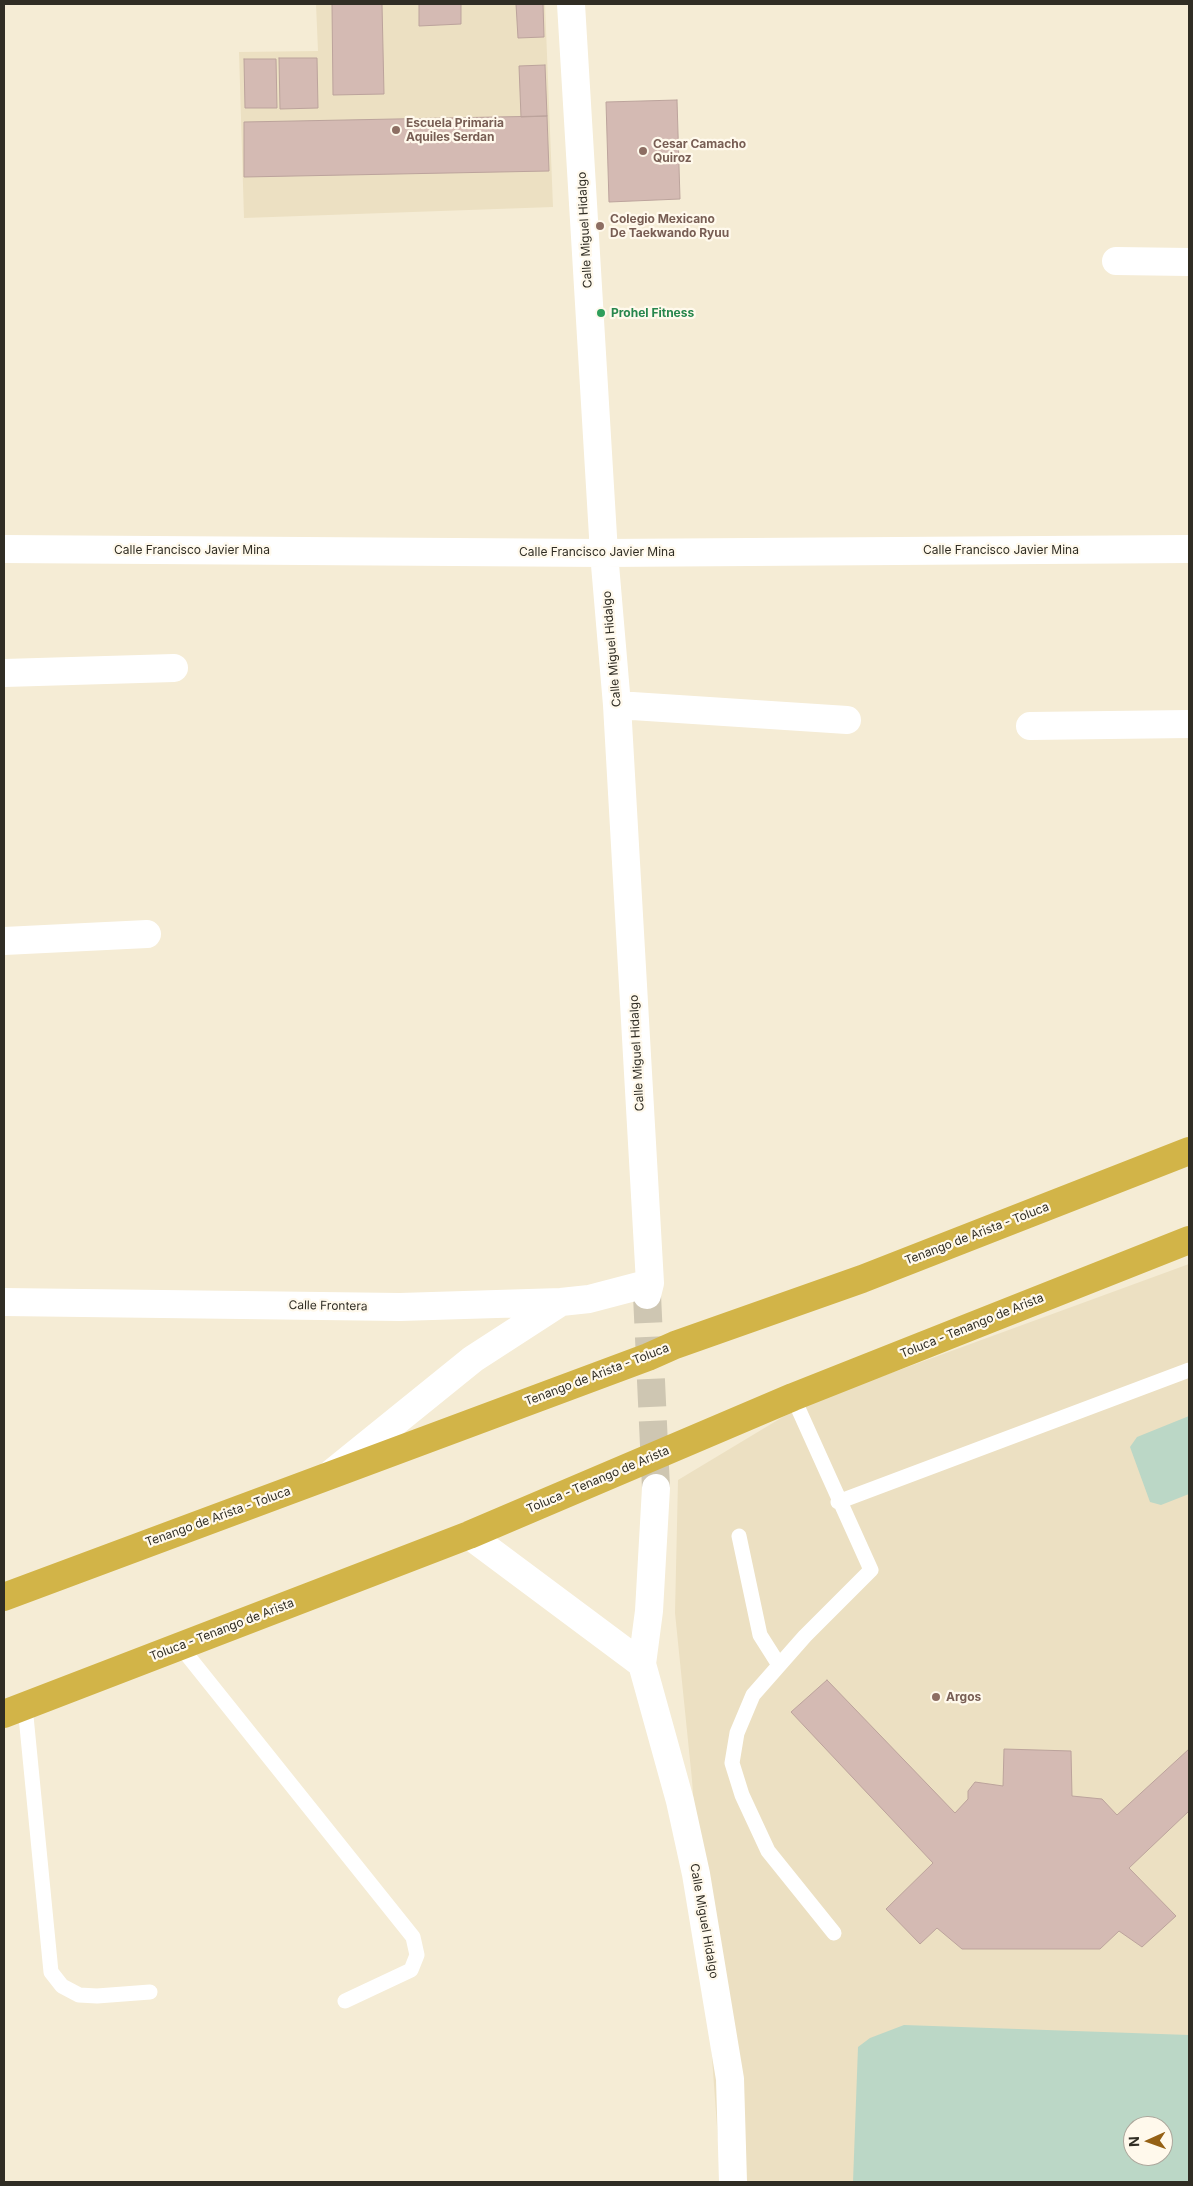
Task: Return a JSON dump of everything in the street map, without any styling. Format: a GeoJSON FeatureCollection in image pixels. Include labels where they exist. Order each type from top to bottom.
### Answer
{"type":"FeatureCollection","features":[{"type":"Feature","properties":{"kind":"highway","name":"Tenango de Arista - Toluca"},"geometry":{"type":"LineString","coordinates":[[4,1597],[648,1357],[675,1344],[862,1279],[1189,1151]]}},
{"type":"Feature","properties":{"kind":"highway","name":"Toluca - Tenango de Arista"},"geometry":{"type":"LineString","coordinates":[[15,1710],[469,1535],[793,1397],[1189,1240]]}},
{"type":"Feature","properties":{"kind":"street","name":"Calle Miguel Hidalgo"},"geometry":{"type":"LineString","coordinates":[[571,4],[604,553],[617,705],[648,1289]]}},
{"type":"Feature","properties":{"kind":"street"},"geometry":{"type":"LineString","coordinates":[[1116,261],[1189,262]]}},
{"type":"Feature","properties":{"kind":"street","name":"Calle Francisco Javier Mina"},"geometry":{"type":"LineString","coordinates":[[4,549],[604,553],[1189,549]]}},
{"type":"Feature","properties":{"kind":"street"},"geometry":{"type":"LineString","coordinates":[[4,673],[174,668]]}},
{"type":"Feature","properties":{"kind":"street"},"geometry":{"type":"LineString","coordinates":[[617,705],[847,720]]}},
{"type":"Feature","properties":{"kind":"street"},"geometry":{"type":"LineString","coordinates":[[1030,726],[1189,724]]}},
{"type":"Feature","properties":{"kind":"street"},"geometry":{"type":"LineString","coordinates":[[4,941],[147,934]]}},
{"type":"Feature","properties":{"kind":"street","name":"Calle Frontera"},"geometry":{"type":"LineString","coordinates":[[4,1302],[400,1307],[561,1302],[648,1289]]}},
{"type":"Feature","properties":{"kind":"street"},"geometry":{"type":"LineString","coordinates":[[326,1477],[473,1359],[561,1302]]}},
{"type":"Feature","properties":{"kind":"street","name":"Calle Miguel Hidalgo"},"geometry":{"type":"LineString","coordinates":[[656,1488],[649,1611],[642,1664],[680,1801],[696,1874],[730,2079],[734,2182]]}},
{"type":"Feature","properties":{"kind":"street"},"geometry":{"type":"LineString","coordinates":[[469,1535],[642,1664]]}},
{"type":"Feature","properties":{"kind":"lane"},"geometry":{"type":"LineString","coordinates":[[838,1502],[1189,1370]]}},
{"type":"Feature","properties":{"kind":"lane"},"geometry":{"type":"LineString","coordinates":[[793,1397],[838,1502],[871,1570],[805,1636],[754,1695],[737,1733],[732,1763],[742,1794],[768,1851],[834,1933]]}},
{"type":"Feature","properties":{"kind":"lane"},"geometry":{"type":"LineString","coordinates":[[739,1536],[760,1634],[780,1665]]}},
{"type":"Feature","properties":{"kind":"lane"},"geometry":{"type":"LineString","coordinates":[[180,1646],[414,1937],[417,1954],[411,1970],[345,2001]]}},
{"type":"Feature","properties":{"kind":"lane"},"geometry":{"type":"LineString","coordinates":[[15,1710],[51,1972],[62,1986],[79,1995],[97,1996],[150,1992]]}},
{"type":"Feature","properties":{"kind":"shaded area","name":"Escuela Primaria Aquiles Serdan"},"geometry":{"type":"Polygon","coordinates":[[[316,4],[545,4],[553,207],[244,218],[239,52],[318,51],[316,4]]]}},
{"type":"Feature","properties":{"kind":"shaded area","name":"Argos"},"geometry":{"type":"Polygon","coordinates":[[[1189,1264],[1189,2182],[721,2182],[692,1780],[675,1613],[678,1480],[801,1406],[1189,1264]]]}},
{"type":"Feature","properties":{"kind":"green space"},"geometry":{"type":"Polygon","coordinates":[[[1189,1416],[1189,1494],[1161,1505],[1150,1502],[1130,1447],[1137,1437],[1189,1416]]]}},
{"type":"Feature","properties":{"kind":"green space"},"geometry":{"type":"Polygon","coordinates":[[[904,2025],[1189,2035],[1189,2182],[853,2182],[858,2047],[870,2038],[904,2025]]]}},
{"type":"Feature","properties":{"kind":"building"},"geometry":{"type":"Polygon","coordinates":[[[332,4],[382,4],[384,94],[333,95],[332,4]]]}},
{"type":"Feature","properties":{"kind":"building"},"geometry":{"type":"Polygon","coordinates":[[[419,4],[461,4],[461,24],[419,26],[419,4]]]}},
{"type":"Feature","properties":{"kind":"building"},"geometry":{"type":"Polygon","coordinates":[[[516,4],[543,4],[544,37],[518,38],[516,4]]]}},
{"type":"Feature","properties":{"kind":"building"},"geometry":{"type":"Polygon","coordinates":[[[279,58],[317,58],[318,108],[280,109],[279,58]]]}},
{"type":"Feature","properties":{"kind":"building"},"geometry":{"type":"Polygon","coordinates":[[[244,59],[276,59],[277,108],[245,108],[244,59]]]}},
{"type":"Feature","properties":{"kind":"building"},"geometry":{"type":"Polygon","coordinates":[[[545,65],[547,116],[521,117],[519,66],[545,65]]]}},
{"type":"Feature","properties":{"kind":"building","name":"Cesar Camacho Quiroz"},"geometry":{"type":"Polygon","coordinates":[[[677,100],[680,199],[609,202],[606,102],[677,100]]]}},
{"type":"Feature","properties":{"kind":"building"},"geometry":{"type":"Polygon","coordinates":[[[547,116],[549,171],[244,177],[244,122],[547,116]]]}},
{"type":"Feature","properties":{"kind":"building"},"geometry":{"type":"Polygon","coordinates":[[[827,1680],[955,1813],[968,1799],[968,1791],[975,1782],[1003,1786],[1004,1749],[1071,1751],[1072,1796],[1102,1799],[1117,1815],[1189,1749],[1189,1811],[1129,1868],[1176,1916],[1142,1947],[1119,1931],[1100,1949],[962,1949],[937,1928],[920,1944],[886,1909],[933,1863],[791,1712],[827,1680]]]}},
{"type":"Feature","properties":{"kind":"tunnel"},"geometry":{"type":"LineString","coordinates":[[647,1295],[656,1488]]}},
{"type":"Feature","properties":{"kind":"place","name":"Escuela Primaria Aquiles Serdan"},"geometry":{"type":"Point","coordinates":[396,130]}},
{"type":"Feature","properties":{"kind":"place","name":"Cesar Camacho Quiroz"},"geometry":{"type":"Point","coordinates":[643,151]}},
{"type":"Feature","properties":{"kind":"place","name":"Colegio Mexicano De Taekwando Ryuu"},"geometry":{"type":"Point","coordinates":[600,226]}},
{"type":"Feature","properties":{"kind":"place","name":"Prohel Fitness"},"geometry":{"type":"Point","coordinates":[601,313]}},
{"type":"Feature","properties":{"kind":"place","name":"Argos"},"geometry":{"type":"Point","coordinates":[936,1697]}}]}
